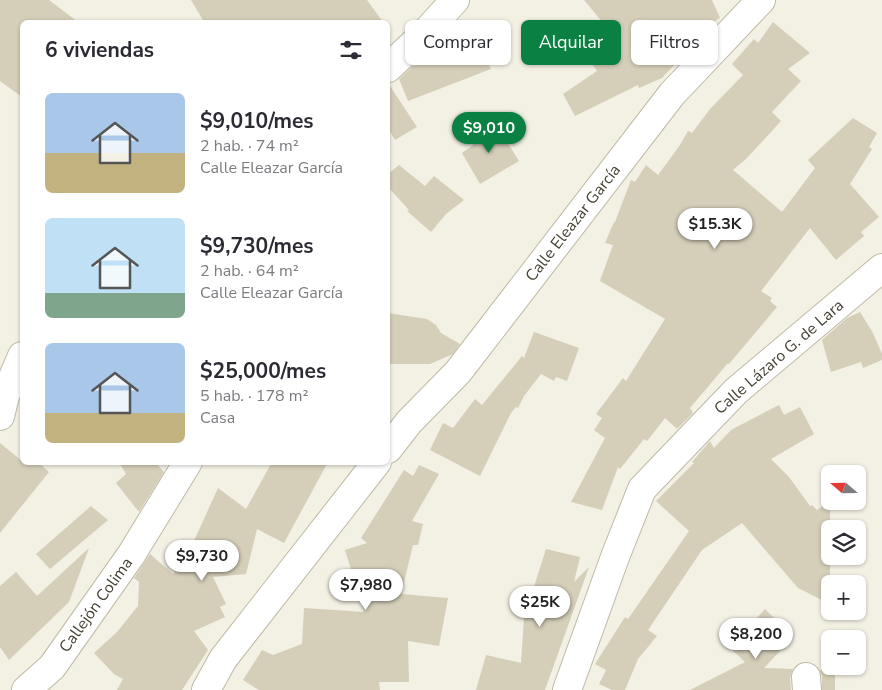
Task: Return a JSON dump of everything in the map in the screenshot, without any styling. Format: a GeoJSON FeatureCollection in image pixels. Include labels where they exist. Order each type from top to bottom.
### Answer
{"type":"FeatureCollection","features":[{"type":"Feature","properties":{"kind":"street"},"geometry":{"type":"LineString","coordinates":[[390,66],[426,32],[455,0]]}},
{"type":"Feature","properties":{"kind":"street","name":"Calle Eleazar García"},"geometry":{"type":"LineString","coordinates":[[390,443],[398,421],[458,372],[672,94],[761,0]]}},
{"type":"Feature","properties":{"kind":"street","name":"Calle Lázaro G. de Lara"},"geometry":{"type":"LineString","coordinates":[[567,690],[614,557],[642,489],[736,391],[882,268]]}},
{"type":"Feature","properties":{"kind":"street"},"geometry":{"type":"LineString","coordinates":[[0,416],[5,396],[20,361]]}},
{"type":"Feature","properties":{"kind":"street","name":"Callejón Colima"},"geometry":{"type":"LineString","coordinates":[[26,690],[52,667],[132,556],[186,465]]}},
{"type":"Feature","properties":{"kind":"street"},"geometry":{"type":"LineString","coordinates":[[206,690],[223,659],[375,465]]}},
{"type":"Feature","properties":{"kind":"building"},"geometry":{"type":"Polygon","coordinates":[[[0,0],[49,0],[75,20],[20,20],[20,96],[0,81],[0,0]]]}},
{"type":"Feature","properties":{"kind":"building"},"geometry":{"type":"Polygon","coordinates":[[[191,0],[367,0],[382,20],[203,20],[191,0]]]}},
{"type":"Feature","properties":{"kind":"building"},"geometry":{"type":"Polygon","coordinates":[[[584,0],[712,0],[720,18],[716,20],[631,20],[631,65],[674,65],[662,78],[639,88],[638,85],[575,116],[563,94],[597,71],[593,65],[621,65],[621,20],[601,20],[584,0]]]}},
{"type":"Feature","properties":{"kind":"building"},"geometry":{"type":"Polygon","coordinates":[[[773,22],[810,53],[788,69],[801,81],[772,112],[781,121],[747,158],[733,170],[782,212],[815,168],[808,160],[853,118],[877,133],[869,147],[872,149],[850,184],[879,217],[861,232],[864,236],[836,260],[810,228],[761,291],[772,298],[770,301],[777,307],[690,408],[693,413],[677,429],[665,418],[647,441],[644,439],[620,469],[618,467],[602,510],[571,502],[605,438],[594,430],[602,418],[596,414],[623,378],[626,381],[665,319],[600,281],[613,245],[605,243],[631,180],[635,182],[646,165],[658,175],[688,131],[692,133],[710,109],[743,75],[732,64],[754,39],[758,43],[773,22]]]}},
{"type":"Feature","properties":{"kind":"building"},"geometry":{"type":"Polygon","coordinates":[[[414,65],[491,65],[489,66],[491,69],[408,101],[399,79],[414,65]]]}},
{"type":"Feature","properties":{"kind":"building"},"geometry":{"type":"Polygon","coordinates":[[[390,86],[417,127],[395,140],[390,131],[390,86]]]}},
{"type":"Feature","properties":{"kind":"building"},"geometry":{"type":"Polygon","coordinates":[[[495,123],[519,161],[480,184],[462,153],[473,145],[469,139],[495,123]]]}},
{"type":"Feature","properties":{"kind":"building"},"geometry":{"type":"Polygon","coordinates":[[[399,165],[425,186],[434,176],[464,200],[446,214],[431,232],[407,211],[409,210],[390,189],[390,172],[399,165]]]}},
{"type":"Feature","properties":{"kind":"building"},"geometry":{"type":"Polygon","coordinates":[[[860,312],[873,333],[882,354],[882,360],[863,368],[861,362],[831,372],[822,340],[847,318],[860,312]]]}},
{"type":"Feature","properties":{"kind":"building"},"geometry":{"type":"Polygon","coordinates":[[[390,313],[427,319],[436,325],[441,333],[460,344],[453,354],[430,364],[390,364],[390,313]]]}},
{"type":"Feature","properties":{"kind":"building"},"geometry":{"type":"Polygon","coordinates":[[[534,332],[579,348],[567,381],[556,377],[554,381],[541,374],[524,396],[518,408],[516,407],[511,413],[480,476],[430,450],[443,423],[453,428],[475,399],[482,405],[522,356],[524,358],[534,332]]]}},
{"type":"Feature","properties":{"kind":"building"},"geometry":{"type":"Polygon","coordinates":[[[779,405],[784,415],[800,407],[814,434],[771,459],[789,477],[810,506],[812,505],[817,510],[821,507],[821,510],[830,510],[830,520],[821,520],[821,565],[830,565],[830,575],[821,575],[821,600],[798,588],[742,523],[702,550],[648,630],[657,636],[638,659],[625,690],[612,690],[599,684],[606,670],[595,664],[625,617],[628,619],[689,531],[656,501],[694,463],[692,462],[710,441],[714,448],[731,430],[779,405]]]}},
{"type":"Feature","properties":{"kind":"building"},"geometry":{"type":"Polygon","coordinates":[[[0,443],[20,459],[20,465],[41,465],[49,472],[0,533],[0,443]]]}},
{"type":"Feature","properties":{"kind":"building"},"geometry":{"type":"Polygon","coordinates":[[[121,465],[158,465],[164,472],[139,512],[116,483],[126,474],[121,465]]]}},
{"type":"Feature","properties":{"kind":"building"},"geometry":{"type":"Polygon","coordinates":[[[270,465],[326,465],[284,543],[257,529],[246,574],[213,577],[226,604],[220,607],[225,617],[194,631],[208,650],[182,690],[117,690],[123,679],[114,674],[94,653],[117,632],[138,606],[139,582],[134,578],[150,554],[173,574],[184,563],[218,488],[246,509],[270,465]]]}},
{"type":"Feature","properties":{"kind":"building"},"geometry":{"type":"Polygon","coordinates":[[[419,465],[439,474],[412,521],[423,524],[418,545],[413,545],[401,594],[448,598],[439,646],[408,641],[409,682],[379,682],[380,690],[259,690],[243,680],[262,650],[273,655],[302,644],[304,608],[364,612],[345,550],[367,543],[361,538],[404,470],[413,476],[419,465]]]}},
{"type":"Feature","properties":{"kind":"building"},"geometry":{"type":"Polygon","coordinates":[[[91,506],[108,520],[50,569],[36,554],[91,506]]]}},
{"type":"Feature","properties":{"kind":"building"},"geometry":{"type":"Polygon","coordinates":[[[89,548],[69,602],[9,660],[0,647],[0,586],[16,572],[37,596],[89,548]]]}},
{"type":"Feature","properties":{"kind":"building"},"geometry":{"type":"Polygon","coordinates":[[[546,549],[580,557],[574,582],[589,567],[545,690],[476,690],[486,655],[521,663],[524,618],[546,549]]]}},
{"type":"Feature","properties":{"kind":"building"},"geometry":{"type":"Polygon","coordinates":[[[765,609],[793,637],[764,668],[793,669],[790,678],[791,690],[690,690],[745,662],[730,648],[765,609]]]}},
{"type":"Feature","properties":{"kind":"building"},"geometry":{"type":"Polygon","coordinates":[[[835,675],[835,690],[822,690],[822,676],[835,675]]]}}]}
